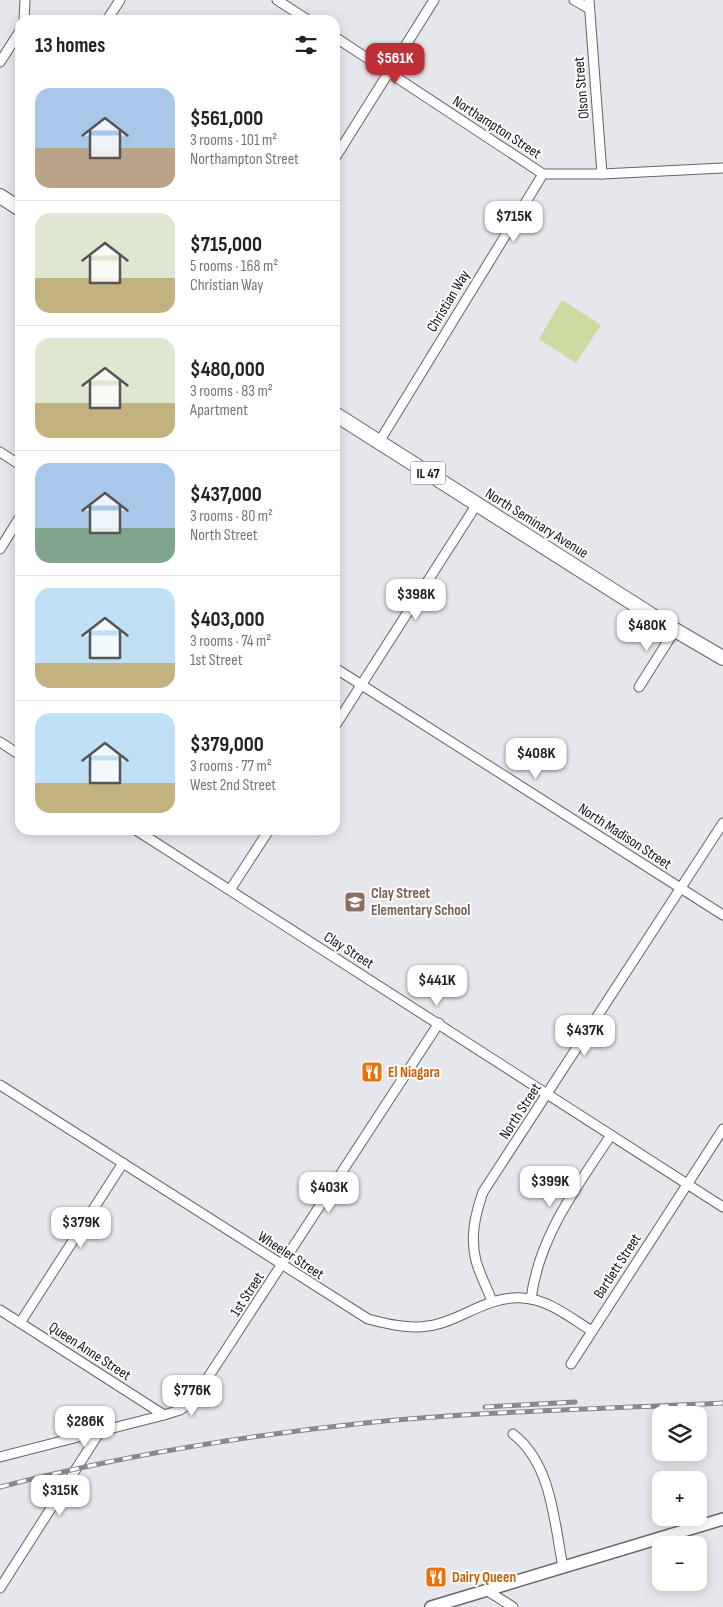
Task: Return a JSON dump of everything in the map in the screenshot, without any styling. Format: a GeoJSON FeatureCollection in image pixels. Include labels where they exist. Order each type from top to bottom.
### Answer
{"type":"FeatureCollection","features":[{"type":"Feature","properties":{"kind":"main road"},"geometry":{"type":"LineString","coordinates":[[0,196],[15,206]]}},
{"type":"Feature","properties":{"kind":"main road","name":"North Seminary Avenue"},"geometry":{"type":"LineString","coordinates":[[340,417],[675,630],[723,658]]}},
{"type":"Feature","properties":{"kind":"main road"},"geometry":{"type":"LineString","coordinates":[[431,1607],[723,1519]]}},
{"type":"Feature","properties":{"kind":"street"},"geometry":{"type":"LineString","coordinates":[[24,15],[26,0]]}},
{"type":"Feature","properties":{"kind":"street"},"geometry":{"type":"LineString","coordinates":[[110,15],[120,0]]}},
{"type":"Feature","properties":{"kind":"street"},"geometry":{"type":"LineString","coordinates":[[278,0],[300,15]]}},
{"type":"Feature","properties":{"kind":"street"},"geometry":{"type":"LineString","coordinates":[[340,150],[434,0]]}},
{"type":"Feature","properties":{"kind":"street"},"geometry":{"type":"LineString","coordinates":[[574,0],[589,4]]}},
{"type":"Feature","properties":{"kind":"street","name":"Olson Street"},"geometry":{"type":"LineString","coordinates":[[589,4],[602,174]]}},
{"type":"Feature","properties":{"kind":"street"},"geometry":{"type":"LineString","coordinates":[[0,62],[15,39]]}},
{"type":"Feature","properties":{"kind":"street","name":"Northampton Street"},"geometry":{"type":"LineString","coordinates":[[340,40],[543,174]]}},
{"type":"Feature","properties":{"kind":"street"},"geometry":{"type":"LineString","coordinates":[[543,174],[602,174],[723,168]]}},
{"type":"Feature","properties":{"kind":"street","name":"Christian Way"},"geometry":{"type":"LineString","coordinates":[[379,442],[543,174]]}},
{"type":"Feature","properties":{"kind":"street"},"geometry":{"type":"LineString","coordinates":[[0,452],[15,462]]}},
{"type":"Feature","properties":{"kind":"street"},"geometry":{"type":"LineString","coordinates":[[340,718],[477,504]]}},
{"type":"Feature","properties":{"kind":"street"},"geometry":{"type":"LineString","coordinates":[[0,549],[15,526]]}},
{"type":"Feature","properties":{"kind":"street"},"geometry":{"type":"LineString","coordinates":[[639,687],[675,630]]}},
{"type":"Feature","properties":{"kind":"street","name":"North Madison Street"},"geometry":{"type":"LineString","coordinates":[[340,671],[554,805],[723,915]]}},
{"type":"Feature","properties":{"kind":"street"},"geometry":{"type":"LineString","coordinates":[[0,742],[15,752]]}},
{"type":"Feature","properties":{"kind":"street","name":"North Street"},"geometry":{"type":"LineString","coordinates":[[492,1301],[476,1261],[473,1234],[477,1210],[483,1192],[723,823]]}},
{"type":"Feature","properties":{"kind":"street","name":"Clay Street"},"geometry":{"type":"LineString","coordinates":[[144,835],[439,1023],[723,1208]]}},
{"type":"Feature","properties":{"kind":"street"},"geometry":{"type":"LineString","coordinates":[[230,890],[266,835]]}},
{"type":"Feature","properties":{"kind":"street","name":"1st Street"},"geometry":{"type":"LineString","coordinates":[[0,1457],[164,1415],[180,1410],[192,1402],[439,1023]]}},
{"type":"Feature","properties":{"kind":"street","name":"Wheeler Street"},"geometry":{"type":"LineString","coordinates":[[0,1085],[368,1319],[393,1326],[429,1326],[492,1301],[522,1297],[564,1313],[592,1331]]}},
{"type":"Feature","properties":{"kind":"street","name":"Bartlett Street"},"geometry":{"type":"LineString","coordinates":[[571,1364],[723,1129]]}},
{"type":"Feature","properties":{"kind":"street"},"geometry":{"type":"LineString","coordinates":[[531,1299],[544,1245],[553,1225],[611,1135]]}},
{"type":"Feature","properties":{"kind":"street"},"geometry":{"type":"LineString","coordinates":[[20,1323],[123,1164]]}},
{"type":"Feature","properties":{"kind":"street","name":"Queen Anne Street"},"geometry":{"type":"LineString","coordinates":[[0,1310],[164,1415]]}},
{"type":"Feature","properties":{"kind":"street"},"geometry":{"type":"LineString","coordinates":[[0,1588],[99,1433]]}},
{"type":"Feature","properties":{"kind":"street"},"geometry":{"type":"LineString","coordinates":[[513,1434],[524,1442],[538,1461],[546,1484],[563,1567]]}},
{"type":"Feature","properties":{"kind":"street"},"geometry":{"type":"LineString","coordinates":[[486,1590],[513,1607]]}},
{"type":"Feature","properties":{"kind":"green space"},"geometry":{"type":"Polygon","coordinates":[[[562,300],[601,325],[576,363],[539,339],[562,300]]]}},
{"type":"Feature","properties":{"kind":"railway"},"geometry":{"type":"LineString","coordinates":[[485,1407],[575,1402]]}},
{"type":"Feature","properties":{"kind":"railway"},"geometry":{"type":"LineString","coordinates":[[0,1487],[90,1466],[181,1448],[319,1428],[454,1416],[723,1403]]}},
{"type":"Feature","properties":{"kind":"place","name":"Clay Street Elementary School"},"geometry":{"type":"Point","coordinates":[355,902]}},
{"type":"Feature","properties":{"kind":"place","name":"El Niagara"},"geometry":{"type":"Point","coordinates":[372,1072]}},
{"type":"Feature","properties":{"kind":"place","name":"Dairy Queen"},"geometry":{"type":"Point","coordinates":[436,1577]}}]}
